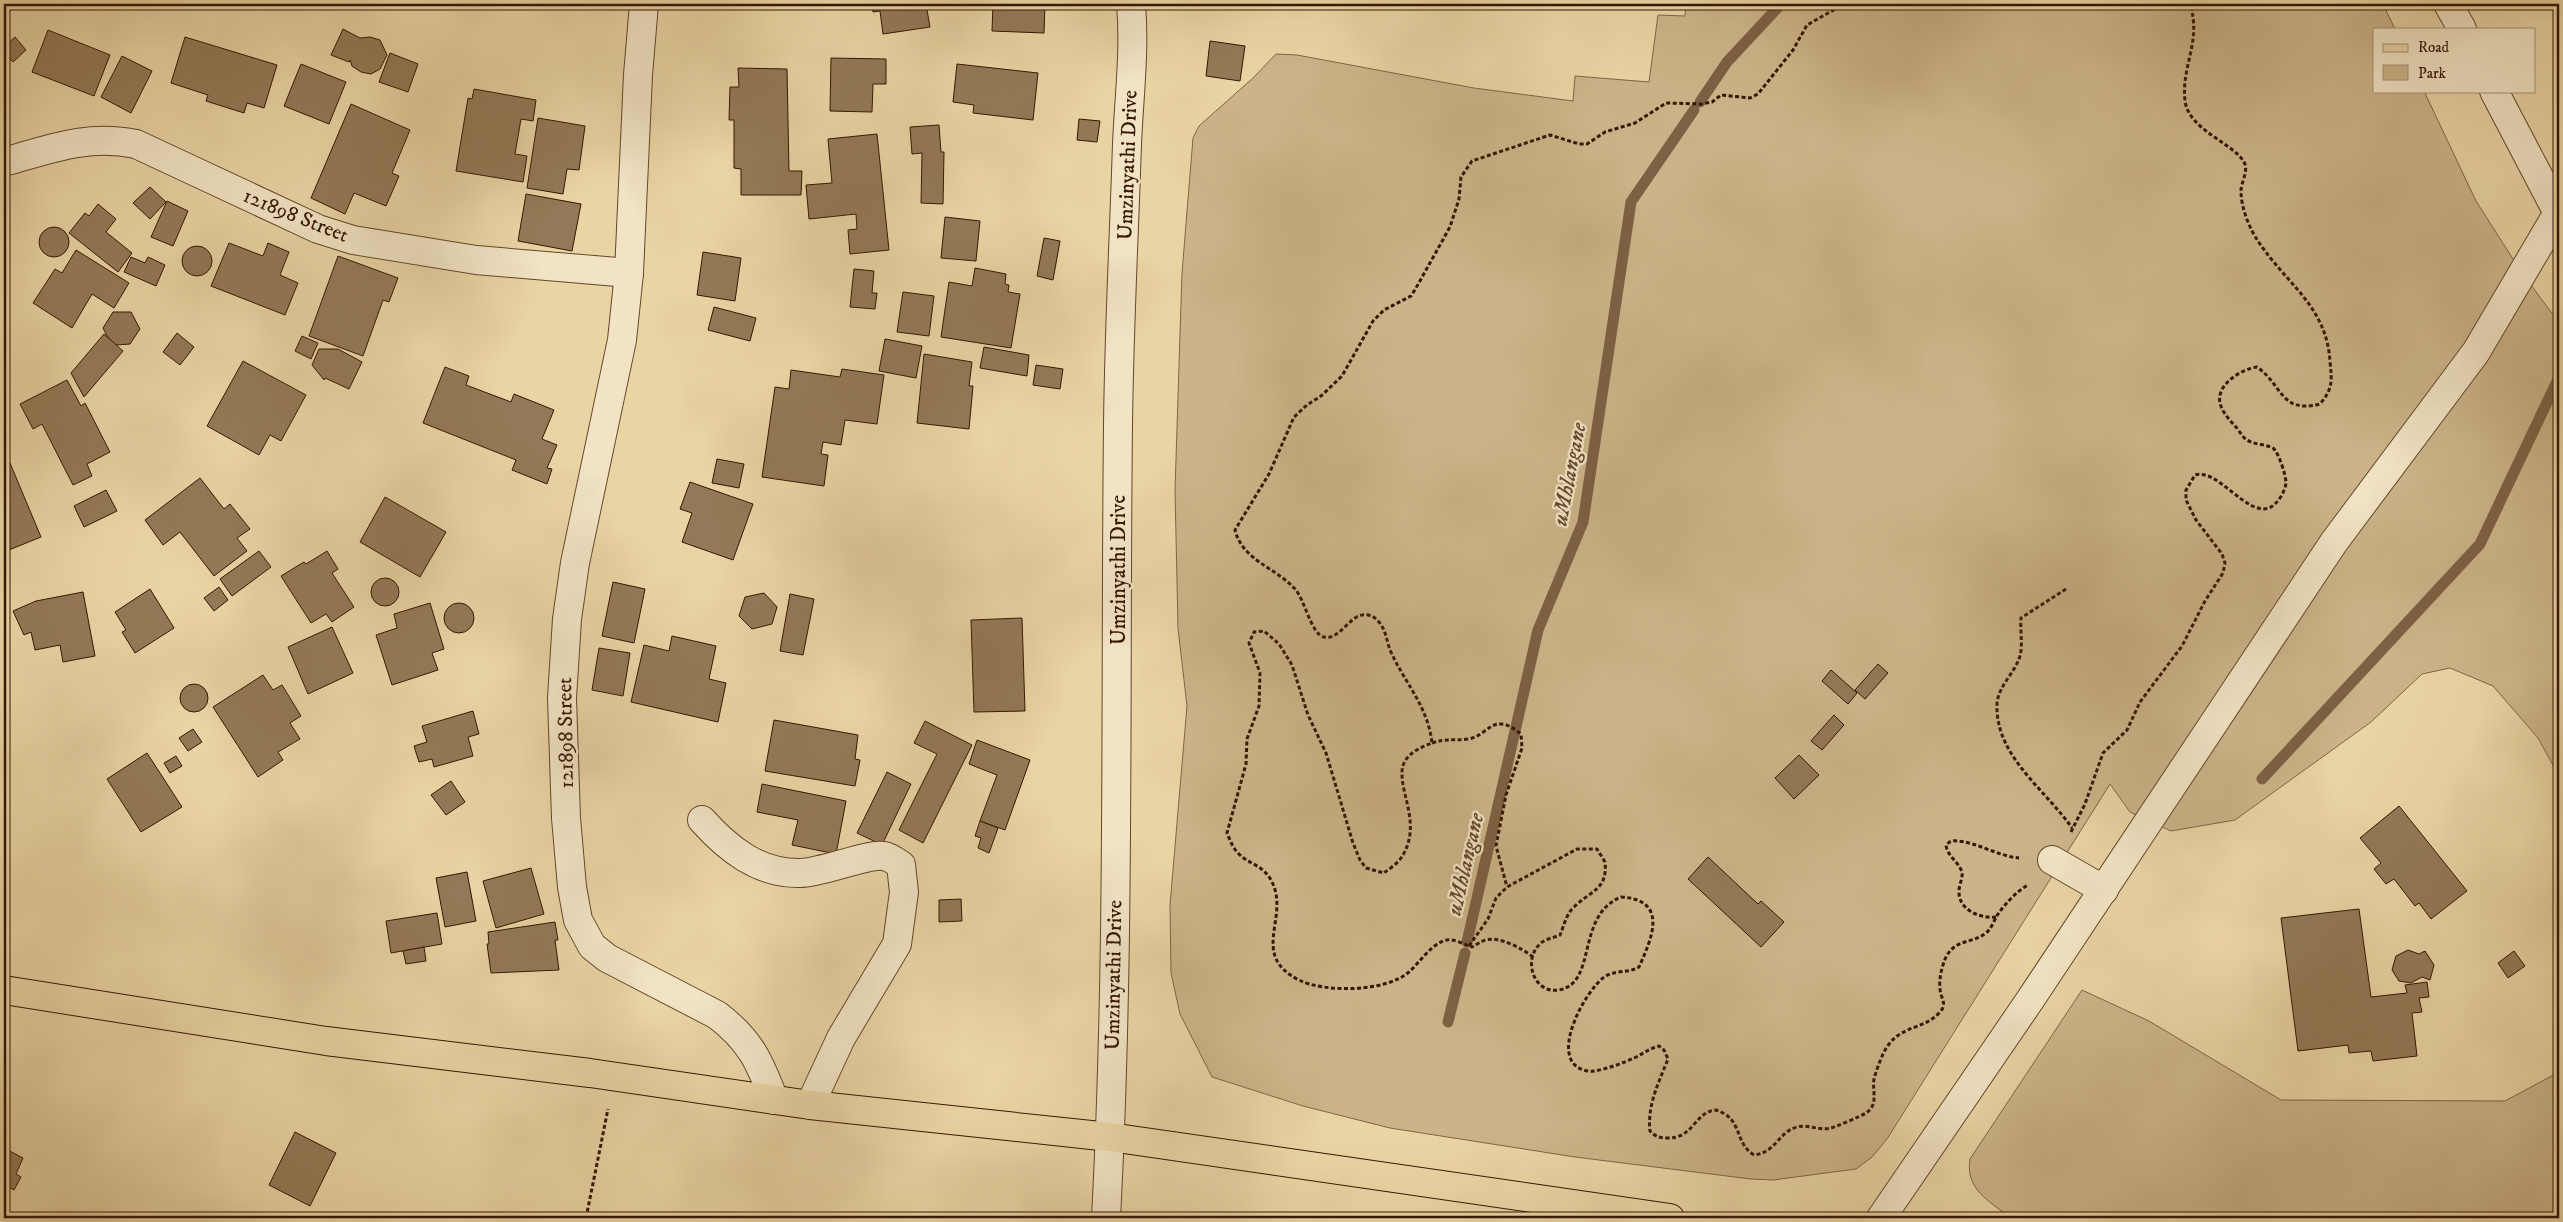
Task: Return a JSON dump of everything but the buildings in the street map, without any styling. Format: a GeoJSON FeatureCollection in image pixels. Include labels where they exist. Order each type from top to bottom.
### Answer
{"type":"FeatureCollection","features":[{"type":"Feature","properties":{"kind":"main road"},"geometry":{"type":"LineString","coordinates":[[4,990],[326,1040],[614,1076],[810,1105],[1110,1137],[1670,1218]]}},
{"type":"Feature","properties":{"kind":"street","name":"121898 Street"},"geometry":{"type":"LineString","coordinates":[[644,4],[638,74],[629,273],[622,340],[575,563],[567,619],[562,698],[566,818],[578,920],[592,946],[607,958],[717,1015],[732,1026],[748,1043],[760,1062],[774,1100]]}},
{"type":"Feature","properties":{"kind":"street","name":"Umzinyathi Drive"},"geometry":{"type":"LineString","coordinates":[[1106,1218],[1110,1137],[1117,767],[1118,422],[1127,141],[1134,37],[1131,4]]}},
{"type":"Feature","properties":{"kind":"street"},"geometry":{"type":"LineString","coordinates":[[2448,4],[2461,28]]}},
{"type":"Feature","properties":{"kind":"street"},"geometry":{"type":"LineString","coordinates":[[1881,1218],[2104,890],[2334,542],[2476,352],[2559,213],[2495,92]]}},
{"type":"Feature","properties":{"kind":"street","name":"121898 Street"},"geometry":{"type":"LineString","coordinates":[[4,162],[90,140],[112,139],[136,144],[318,229],[353,240],[476,260],[629,273]]}},
{"type":"Feature","properties":{"kind":"street"},"geometry":{"type":"LineString","coordinates":[[702,820],[735,852],[754,862],[779,871],[802,873],[882,855],[900,865],[904,892],[897,944],[841,1038],[810,1105]]}},
{"type":"Feature","properties":{"kind":"street"},"geometry":{"type":"LineString","coordinates":[[2052,860],[2104,890]]}},
{"type":"Feature","properties":{"kind":"path"},"geometry":{"type":"LineString","coordinates":[[1432,743],[1420,702],[1395,658],[1383,628],[1377,620],[1371,616],[1361,615],[1332,637],[1324,637],[1316,632],[1298,592],[1290,583],[1254,560],[1237,538],[1235,530],[1238,523],[1251,507],[1269,474],[1294,417],[1306,405],[1321,396],[1342,376],[1373,321],[1384,310],[1411,296],[1450,227],[1459,199],[1461,177],[1472,161],[1550,135],[1587,144],[1605,132],[1635,123],[1666,103],[1702,104],[1712,102],[1722,95],[1750,98],[1758,94],[1793,50],[1807,25],[1844,4]]}},
{"type":"Feature","properties":{"kind":"path"},"geometry":{"type":"LineString","coordinates":[[1469,946],[1488,919],[1496,898],[1507,887],[1577,849],[1597,849],[1605,862],[1606,869],[1599,888],[1573,907],[1560,935],[1545,940],[1538,945],[1533,957],[1532,970],[1540,985],[1553,991],[1565,989],[1580,976],[1584,966],[1590,934],[1609,904],[1621,897],[1632,898],[1643,904],[1654,919],[1653,936],[1638,967],[1634,970],[1613,972],[1602,978],[1574,1021],[1569,1038],[1570,1057],[1574,1065],[1583,1070],[1593,1071],[1633,1058],[1659,1046],[1664,1050],[1668,1059],[1656,1087],[1649,1121],[1650,1131],[1656,1137],[1684,1136],[1706,1112],[1716,1110],[1731,1117],[1737,1125],[1743,1144],[1754,1155],[1765,1154],[1790,1129],[1797,1126],[1831,1128],[1864,1115],[1875,1103],[1874,1079],[1890,1043],[1897,1035],[1922,1023],[1942,1010],[1944,1002],[1940,989],[1943,964],[1950,952],[1968,939],[1984,935],[2017,893],[2030,883],[2066,843],[2085,804],[2104,753],[2127,730],[2140,702],[2182,646],[2205,601],[2223,573],[2225,562],[2222,554],[2203,530],[2186,500],[2186,490],[2190,480],[2195,475],[2207,475],[2235,495],[2262,509],[2270,508],[2276,503],[2283,491],[2286,483],[2277,453],[2273,448],[2246,439],[2222,409],[2220,402],[2223,389],[2231,379],[2257,367],[2284,399],[2294,404],[2312,406],[2320,404],[2332,387],[2330,353],[2316,314],[2306,298],[2257,240],[2243,206],[2241,193],[2246,167],[2242,160],[2214,139],[2189,113],[2185,102],[2185,78],[2196,32],[2190,4]]}},
{"type":"Feature","properties":{"kind":"path"},"geometry":{"type":"LineString","coordinates":[[2066,590],[2021,618],[2020,656],[2002,689],[1997,703],[2001,736],[2008,750],[2060,810],[2072,828]]}},
{"type":"Feature","properties":{"kind":"path"},"geometry":{"type":"LineString","coordinates":[[1507,887],[1496,846],[1506,795],[1522,748],[1521,734],[1515,729],[1499,724],[1488,726],[1478,735],[1467,739],[1448,738],[1420,748],[1404,764],[1403,774],[1411,833],[1407,848],[1401,859],[1384,873],[1373,872],[1366,868],[1353,843],[1326,753],[1308,715],[1292,665],[1274,639],[1264,631],[1254,632],[1249,643],[1260,673],[1259,706],[1247,739],[1246,764],[1227,833],[1239,854],[1262,867],[1275,890],[1277,906],[1272,938],[1278,963],[1287,974],[1312,986],[1348,989],[1385,983],[1408,972],[1444,940],[1455,940],[1472,947],[1487,940],[1493,940],[1522,948],[1533,957]]}},
{"type":"Feature","properties":{"kind":"path"},"geometry":{"type":"LineString","coordinates":[[1997,917],[1978,916],[1967,908],[1960,899],[1959,891],[1962,874],[1958,863],[1947,851],[1946,845],[1950,841],[1958,840],[2012,858],[2052,860]]}},
{"type":"Feature","properties":{"kind":"path"},"geometry":{"type":"LineString","coordinates":[[586,1218],[614,1076]]}},
{"type":"Feature","properties":{"kind":"green space"},"geometry":{"type":"Polygon","coordinates":[[[1686,4],[2383,4],[2395,28],[2373,28],[2373,92],[2424,92],[2476,201],[2520,270],[2559,323],[2559,776],[2538,738],[2493,686],[2450,668],[2422,674],[2371,722],[2235,820],[2171,831],[2130,812],[2110,784],[1887,1139],[1872,1157],[1856,1169],[1773,1180],[1751,1179],[1575,1157],[1390,1128],[1303,1106],[1212,1077],[1180,1014],[1171,973],[1170,905],[1187,706],[1178,628],[1175,490],[1182,273],[1193,138],[1199,126],[1253,78],[1276,54],[1297,55],[1474,88],[1573,101],[1575,76],[1649,82],[1658,15],[1685,16],[1686,4]]]}},
{"type":"Feature","properties":{"kind":"green space"},"geometry":{"type":"Polygon","coordinates":[[[2082,990],[2149,1021],[2281,1100],[2505,1101],[2559,1072],[2559,1218],[2010,1218],[1987,1200],[1975,1187],[1969,1170],[1970,1159],[2082,990]]]}},
{"type":"Feature","properties":{"kind":"waterway","name":"uMhlangane"},"geometry":{"type":"LineString","coordinates":[[1700,102],[1727,62],[1781,4]]}},
{"type":"Feature","properties":{"kind":"waterway","name":"uMhlangane"},"geometry":{"type":"LineString","coordinates":[[1467,942],[1538,630],[1583,522],[1631,202],[1694,110]]}},
{"type":"Feature","properties":{"kind":"waterway"},"geometry":{"type":"LineString","coordinates":[[2262,779],[2480,544],[2559,377]]}},
{"type":"Feature","properties":{"kind":"waterway","name":"uMhlangane"},"geometry":{"type":"LineString","coordinates":[[1448,1022],[1465,953]]}}]}
